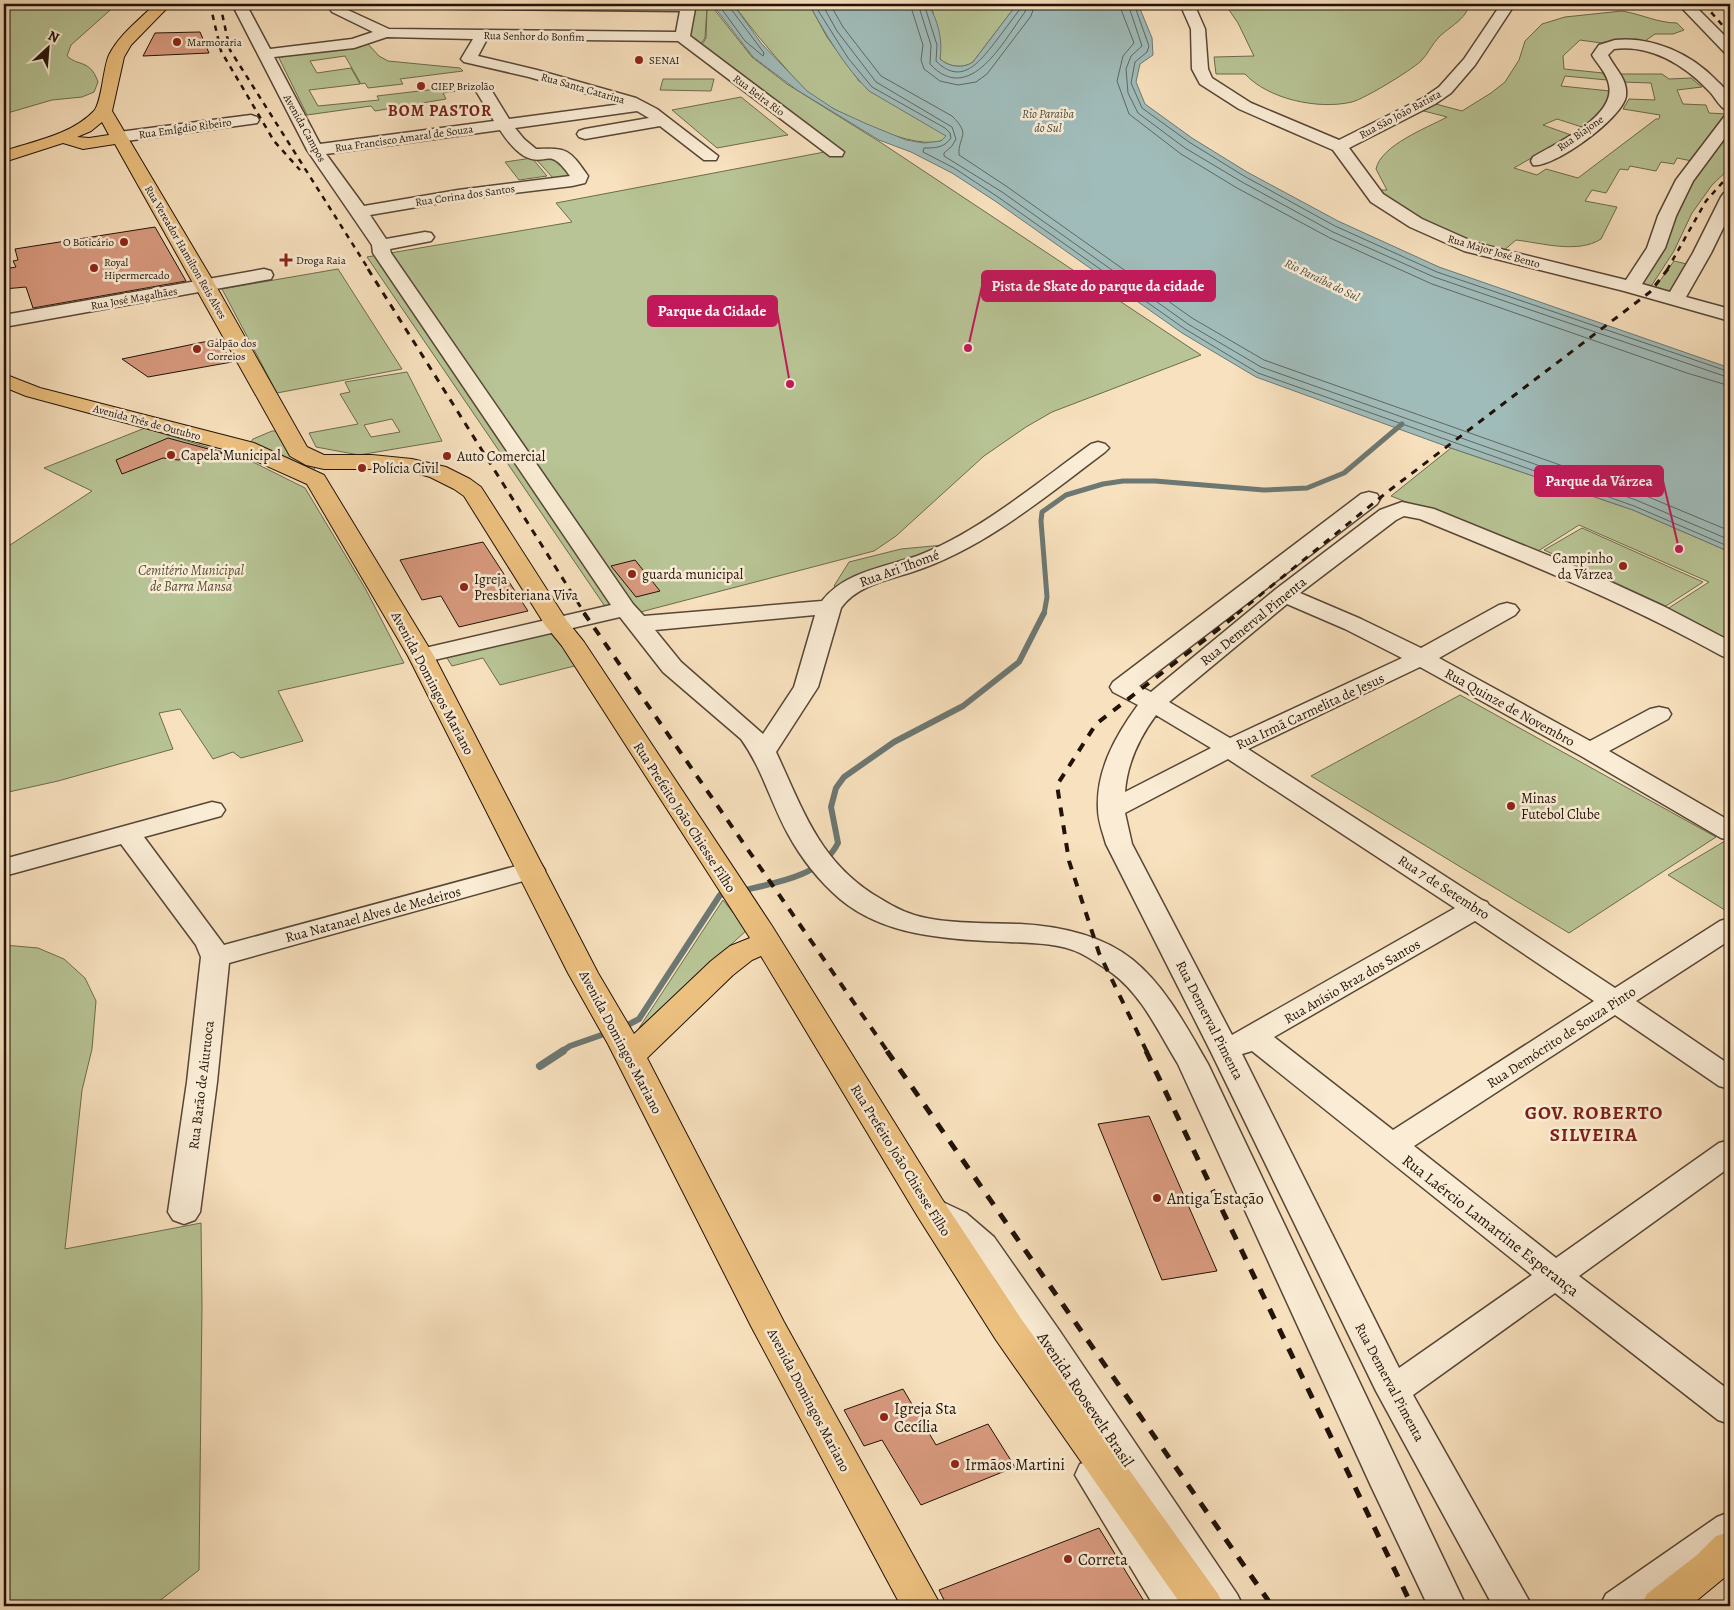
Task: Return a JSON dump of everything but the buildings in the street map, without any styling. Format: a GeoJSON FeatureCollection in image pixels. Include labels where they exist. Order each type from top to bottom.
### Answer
{"type":"FeatureCollection","features":[{"type":"Feature","properties":{"kind":"main road"},"geometry":{"type":"LineString","coordinates":[[4,157],[67,136],[104,111],[116,56],[124,43],[163,4]]}},
{"type":"Feature","properties":{"kind":"main road","name":"Rua Vereador Hamilton Reis Alves"},"geometry":{"type":"LineString","coordinates":[[104,111],[280,418]]}},
{"type":"Feature","properties":{"kind":"main road"},"geometry":{"type":"LineString","coordinates":[[84,126],[103,125],[117,132]]}},
{"type":"Feature","properties":{"kind":"main road"},"geometry":{"type":"LineString","coordinates":[[67,136],[71,141],[84,144],[101,142],[117,132]]}},
{"type":"Feature","properties":{"kind":"main road","name":"Avenida Três de Outubro"},"geometry":{"type":"LineString","coordinates":[[6,384],[261,454],[316,480]]}},
{"type":"Feature","properties":{"kind":"main road"},"geometry":{"type":"LineString","coordinates":[[211,439],[231,441],[248,437],[273,425],[280,418]]}},
{"type":"Feature","properties":{"kind":"main road","name":"Rua Prefeito João Chiesse Filho"},"geometry":{"type":"LineString","coordinates":[[280,418],[301,454],[315,460],[335,463],[372,462],[415,467],[442,474],[473,492],[557,625],[572,642],[766,943],[930,1208],[1009,1330],[1204,1606]]}},
{"type":"Feature","properties":{"kind":"main road"},"geometry":{"type":"LineString","coordinates":[[316,480],[315,474],[318,469],[335,463]]}},
{"type":"Feature","properties":{"kind":"main road","name":"Avenida Domingos Mariano"},"geometry":{"type":"LineString","coordinates":[[316,480],[421,656],[583,973],[627,1050],[770,1328],[921,1606]]}},
{"type":"Feature","properties":{"kind":"main road"},"geometry":{"type":"LineString","coordinates":[[627,1050],[741,953],[766,943]]}},
{"type":"Feature","properties":{"kind":"main road"},"geometry":{"type":"LineString","coordinates":[[1661,1606],[1721,1558]]}},
{"type":"Feature","properties":{"kind":"street","name":"Avenida Campos"},"geometry":{"type":"LineString","coordinates":[[239,4],[315,150],[359,212],[382,252],[442,342],[632,617],[672,667],[750,734],[763,752],[801,834],[821,864],[850,893],[865,903],[887,915],[921,926],[946,930],[1033,934],[1060,938],[1089,946],[1123,967],[1152,998],[1194,1064],[1389,1486],[1447,1606]]}},
{"type":"Feature","properties":{"kind":"street"},"geometry":{"type":"LineString","coordinates":[[398,4],[677,6],[688,9],[682,37]]}},
{"type":"Feature","properties":{"kind":"street"},"geometry":{"type":"LineString","coordinates":[[1187,4],[1198,29],[1200,69],[1206,81],[1225,95],[1246,106],[1340,146]]}},
{"type":"Feature","properties":{"kind":"street","name":"Rua São João Batista"},"geometry":{"type":"LineString","coordinates":[[1340,146],[1429,101],[1444,90],[1470,62],[1508,4]]}},
{"type":"Feature","properties":{"kind":"street"},"geometry":{"type":"LineString","coordinates":[[1685,4],[1707,24],[1730,50]]}},
{"type":"Feature","properties":{"kind":"street"},"geometry":{"type":"LineString","coordinates":[[335,7],[386,33]]}},
{"type":"Feature","properties":{"kind":"street"},"geometry":{"type":"LineString","coordinates":[[265,54],[354,43],[386,33]]}},
{"type":"Feature","properties":{"kind":"street","name":"Rua Senhor do Bonfim"},"geometry":{"type":"LineString","coordinates":[[386,33],[682,37]]}},
{"type":"Feature","properties":{"kind":"street","name":"Rua Santa Catarina"},"geometry":{"type":"LineString","coordinates":[[482,35],[469,58],[472,60],[532,73],[641,106],[710,156]]}},
{"type":"Feature","properties":{"kind":"street","name":"Rua Beira Rio"},"geometry":{"type":"LineString","coordinates":[[682,37],[836,152]]}},
{"type":"Feature","properties":{"kind":"street","name":"Rua Biajone"},"geometry":{"type":"LineString","coordinates":[[1539,160],[1595,124],[1616,103],[1618,92],[1616,81],[1600,55],[1601,51],[1608,46],[1633,44],[1656,48],[1669,53],[1714,87],[1730,107]]}},
{"type":"Feature","properties":{"kind":"street"},"geometry":{"type":"LineString","coordinates":[[484,92],[503,124]]}},
{"type":"Feature","properties":{"kind":"street","name":"Rua Francisco Amaral de Souza"},"geometry":{"type":"LineString","coordinates":[[315,150],[641,106]]}},
{"type":"Feature","properties":{"kind":"street","name":"Rua EmÍgdio Ribeiro"},"geometry":{"type":"LineString","coordinates":[[117,132],[251,120]]}},
{"type":"Feature","properties":{"kind":"street"},"geometry":{"type":"LineString","coordinates":[[1631,287],[1656,248],[1668,216],[1685,180],[1730,120]]}},
{"type":"Feature","properties":{"kind":"street"},"geometry":{"type":"LineString","coordinates":[[585,134],[663,121]]}},
{"type":"Feature","properties":{"kind":"street","name":"Rua Corina dos Santos"},"geometry":{"type":"LineString","coordinates":[[359,212],[458,195],[572,182],[580,177],[562,154],[555,152],[530,153],[503,124]]}},
{"type":"Feature","properties":{"kind":"street","name":"Rua Major José Bento"},"geometry":{"type":"LineString","coordinates":[[1340,146],[1378,198],[1408,218],[1436,233],[1470,247],[1631,287],[1730,315]]}},
{"type":"Feature","properties":{"kind":"street"},"geometry":{"type":"LineString","coordinates":[[1675,299],[1702,253],[1730,197]]}},
{"type":"Feature","properties":{"kind":"street"},"geometry":{"type":"LineString","coordinates":[[380,246],[425,237]]}},
{"type":"Feature","properties":{"kind":"street","name":"Rua José Magalhães"},"geometry":{"type":"LineString","coordinates":[[4,320],[264,275]]}},
{"type":"Feature","properties":{"kind":"street","name":"Rua Ari Thomé"},"geometry":{"type":"LineString","coordinates":[[829,607],[844,589],[926,560],[961,544],[1006,515],[1098,448]]}},
{"type":"Feature","properties":{"kind":"street"},"geometry":{"type":"LineString","coordinates":[[1153,703],[1122,687],[1369,499]]}},
{"type":"Feature","properties":{"kind":"street","name":"Rua Demerval Pimenta"},"geometry":{"type":"LineString","coordinates":[[1513,1606],[1393,1391],[1240,1044],[1119,844],[1111,810],[1113,783],[1120,756],[1134,728],[1153,703],[1284,594],[1388,515],[1396,511],[1410,509],[1426,514],[1568,572],[1660,613],[1730,651]]}},
{"type":"Feature","properties":{"kind":"street","name":"Rua Quinze de Novembro"},"geometry":{"type":"LineString","coordinates":[[1284,594],[1353,624],[1420,658],[1590,751],[1730,832]]}},
{"type":"Feature","properties":{"kind":"street"},"geometry":{"type":"LineString","coordinates":[[421,656],[588,619],[829,607],[806,687],[763,752]]}},
{"type":"Feature","properties":{"kind":"street","name":"Rua Irmã Carmelita de Jesus"},"geometry":{"type":"LineString","coordinates":[[1111,810],[1228,750],[1420,658],[1508,610]]}},
{"type":"Feature","properties":{"kind":"street","name":"Rua 7 de Setembro"},"geometry":{"type":"LineString","coordinates":[[1153,703],[1477,908],[1730,1079]]}},
{"type":"Feature","properties":{"kind":"street"},"geometry":{"type":"LineString","coordinates":[[1590,751],[1659,714]]}},
{"type":"Feature","properties":{"kind":"street"},"geometry":{"type":"LineString","coordinates":[[4,868],[212,810]]}},
{"type":"Feature","properties":{"kind":"street"},"geometry":{"type":"LineString","coordinates":[[128,834],[209,943],[215,957]]}},
{"type":"Feature","properties":{"kind":"street","name":"Rua Natanael Alves de Medeiros"},"geometry":{"type":"LineString","coordinates":[[215,957],[531,870]]}},
{"type":"Feature","properties":{"kind":"street","name":"Rua Anísio Braz dos Santos"},"geometry":{"type":"LineString","coordinates":[[1240,1044],[1477,908]]}},
{"type":"Feature","properties":{"kind":"street","name":"Rua Demócrito de Souza Pinto"},"geometry":{"type":"LineString","coordinates":[[1391,1146],[1618,1002],[1730,927]]}},
{"type":"Feature","properties":{"kind":"street","name":"Rua Barão de Aiuruoca"},"geometry":{"type":"LineString","coordinates":[[184,1212],[202,1082],[215,957]]}},
{"type":"Feature","properties":{"kind":"street","name":"Rua Laércio Lamartine Esperança"},"geometry":{"type":"LineString","coordinates":[[1240,1044],[1391,1146],[1730,1410]]}},
{"type":"Feature","properties":{"kind":"street"},"geometry":{"type":"LineString","coordinates":[[1393,1391],[1730,1152]]}},
{"type":"Feature","properties":{"kind":"street","name":"Avenida Roosevelt Brasil"},"geometry":{"type":"LineString","coordinates":[[930,1208],[955,1221],[982,1246],[1047,1339],[1224,1606]]}},
{"type":"Feature","properties":{"kind":"street","name":"Rua Prefeito João Chiesse Filho"},"geometry":{"type":"LineString","coordinates":[[1009,1330],[1023,1362],[1174,1606]]}},
{"type":"Feature","properties":{"kind":"street"},"geometry":{"type":"LineString","coordinates":[[1619,1606],[1730,1528]]}},
{"type":"Feature","properties":{"kind":"green space"},"geometry":{"type":"Polygon","coordinates":[[[4,4],[117,4],[71,45],[67,56],[88,67],[95,75],[98,82],[94,92],[82,97],[52,100],[4,114],[4,4]]]}},
{"type":"Feature","properties":{"kind":"green space"},"geometry":{"type":"Polygon","coordinates":[[[689,4],[710,4],[752,57],[787,84],[880,142],[1201,355],[1052,412],[1026,427],[984,456],[896,536],[874,551],[629,615],[604,605],[367,257],[572,222],[556,203],[835,150],[701,46],[706,38],[707,8],[705,38],[699,46],[688,38],[689,4]]]}},
{"type":"Feature","properties":{"kind":"green space"},"geometry":{"type":"Polygon","coordinates":[[[733,4],[809,4],[827,37],[859,81],[942,133],[946,136],[945,139],[932,142],[915,141],[896,136],[854,119],[818,100],[800,85],[760,39],[733,4]]]}},
{"type":"Feature","properties":{"kind":"green space"},"geometry":{"type":"Polygon","coordinates":[[[928,4],[1017,4],[973,62],[965,66],[956,66],[940,59],[933,12],[928,4]]]}},
{"type":"Feature","properties":{"kind":"green space"},"geometry":{"type":"Polygon","coordinates":[[[1225,4],[1469,4],[1465,14],[1439,37],[1421,61],[1408,71],[1359,100],[1324,105],[1280,96],[1255,83],[1245,74],[1216,74],[1214,57],[1254,56],[1238,23],[1225,4]]]}},
{"type":"Feature","properties":{"kind":"green space"},"geometry":{"type":"Polygon","coordinates":[[[1622,11],[1663,22],[1677,23],[1684,30],[1673,34],[1655,34],[1645,41],[1615,40],[1601,43],[1580,40],[1563,56],[1564,69],[1603,73],[1607,80],[1565,76],[1561,86],[1610,91],[1607,102],[1592,121],[1582,127],[1557,119],[1543,125],[1571,135],[1514,168],[1537,175],[1546,169],[1578,178],[1656,119],[1659,119],[1660,115],[1623,109],[1629,99],[1655,100],[1651,83],[1622,82],[1620,74],[1662,74],[1669,79],[1691,78],[1702,87],[1677,90],[1683,104],[1706,105],[1709,113],[1727,114],[1727,117],[1692,161],[1677,158],[1674,164],[1661,162],[1656,171],[1630,166],[1628,170],[1620,169],[1606,193],[1592,190],[1585,201],[1617,207],[1601,239],[1582,246],[1571,247],[1516,240],[1502,252],[1471,243],[1402,211],[1378,190],[1387,190],[1376,169],[1386,152],[1406,138],[1447,117],[1420,110],[1432,103],[1462,111],[1491,93],[1505,82],[1519,60],[1525,41],[1542,24],[1565,17],[1622,11]]]}},
{"type":"Feature","properties":{"kind":"green space"},"geometry":{"type":"Polygon","coordinates":[[[367,43],[379,56],[388,61],[460,68],[463,71],[400,79],[403,84],[368,88],[365,83],[361,84],[345,56],[310,61],[317,73],[351,68],[360,84],[309,90],[318,106],[379,100],[377,96],[487,83],[490,87],[443,93],[446,99],[375,111],[371,106],[307,115],[277,54],[367,43]]]}},
{"type":"Feature","properties":{"kind":"green space"},"geometry":{"type":"Polygon","coordinates":[[[663,79],[714,79],[711,91],[660,90],[663,79]]]}},
{"type":"Feature","properties":{"kind":"green space"},"geometry":{"type":"Polygon","coordinates":[[[741,97],[788,135],[717,148],[672,110],[741,97]]]}},
{"type":"Feature","properties":{"kind":"green space"},"geometry":{"type":"Polygon","coordinates":[[[1730,133],[1730,168],[1712,185],[1692,213],[1674,251],[1650,288],[1640,286],[1686,187],[1730,133]]]}},
{"type":"Feature","properties":{"kind":"green space"},"geometry":{"type":"Polygon","coordinates":[[[555,153],[575,175],[554,179],[534,157],[555,153]]]}},
{"type":"Feature","properties":{"kind":"green space"},"geometry":{"type":"Polygon","coordinates":[[[532,158],[547,176],[519,180],[505,162],[532,158]]]}},
{"type":"Feature","properties":{"kind":"green space"},"geometry":{"type":"Polygon","coordinates":[[[1674,261],[1691,265],[1669,296],[1652,292],[1674,261]]]}},
{"type":"Feature","properties":{"kind":"green space"},"geometry":{"type":"Polygon","coordinates":[[[338,269],[402,369],[277,393],[222,289],[338,269]]]}},
{"type":"Feature","properties":{"kind":"green space"},"geometry":{"type":"Polygon","coordinates":[[[407,372],[442,441],[359,455],[316,447],[309,433],[358,424],[340,394],[350,392],[345,382],[407,372]],[[392,419],[364,425],[371,437],[400,432],[392,419]]]}},
{"type":"Feature","properties":{"kind":"green space","name":"Cemitério Municipal de Barra Mansa"},"geometry":{"type":"Polygon","coordinates":[[[145,428],[249,460],[305,488],[365,588],[404,663],[278,691],[303,741],[241,758],[233,752],[213,759],[180,709],[159,713],[173,749],[58,781],[4,793],[4,549],[92,491],[44,468],[145,428]]]}},
{"type":"Feature","properties":{"kind":"green space"},"geometry":{"type":"Polygon","coordinates":[[[272,431],[280,431],[317,466],[312,471],[250,443],[253,439],[272,431]]]}},
{"type":"Feature","properties":{"kind":"green space"},"geometry":{"type":"Polygon","coordinates":[[[1451,448],[1633,510],[1730,552],[1730,649],[1661,613],[1709,582],[1579,525],[1535,553],[1391,496],[1451,448]]]}},
{"type":"Feature","properties":{"kind":"green space","name":"Campinho da Várzea"},"geometry":{"type":"Polygon","coordinates":[[[1582,528],[1703,582],[1666,606],[1544,550],[1582,528]]]}},
{"type":"Feature","properties":{"kind":"green space"},"geometry":{"type":"Polygon","coordinates":[[[954,544],[841,590],[834,586],[849,562],[901,549],[954,544]]]}},
{"type":"Feature","properties":{"kind":"green space"},"geometry":{"type":"Polygon","coordinates":[[[561,627],[586,663],[500,685],[483,658],[452,666],[445,655],[561,627]]]}},
{"type":"Feature","properties":{"kind":"green space","name":"Minas Futebol Clube"},"geometry":{"type":"Polygon","coordinates":[[[1460,695],[1716,837],[1569,933],[1311,776],[1460,695]]]}},
{"type":"Feature","properties":{"kind":"green space"},"geometry":{"type":"Polygon","coordinates":[[[1730,838],[1730,910],[1728,912],[1668,875],[1730,838]]]}},
{"type":"Feature","properties":{"kind":"green space"},"geometry":{"type":"Polygon","coordinates":[[[723,900],[747,930],[639,1028],[723,900]]]}},
{"type":"Feature","properties":{"kind":"green space"},"geometry":{"type":"Polygon","coordinates":[[[4,945],[38,948],[64,959],[85,978],[96,1001],[92,1049],[82,1090],[65,1249],[201,1223],[199,1570],[153,1606],[4,1606],[4,945]]]}},
{"type":"Feature","properties":{"kind":"water","name":"Rio Paraiba do Sul"},"geometry":{"type":"Polygon","coordinates":[[[712,4],[733,4],[761,43],[807,91],[834,109],[906,140],[924,143],[941,141],[946,136],[869,91],[844,61],[809,4],[928,4],[939,30],[940,59],[948,64],[965,66],[973,62],[1017,4],[1138,4],[1152,38],[1153,55],[1140,64],[1136,82],[1145,104],[1192,138],[1247,172],[1338,221],[1439,267],[1730,368],[1730,552],[1633,510],[1451,448],[1256,377],[1182,333],[995,201],[952,173],[911,152],[879,140],[797,90],[753,57],[712,4]]]}},
{"type":"Feature","properties":{"kind":"waterway"},"geometry":{"type":"LineString","coordinates":[[1044,614],[1047,597],[1041,521],[1042,512],[1066,495],[1103,484],[1123,481],[1155,481],[1264,490],[1307,488],[1344,473],[1402,424]]}},
{"type":"Feature","properties":{"kind":"waterway"},"geometry":{"type":"LineString","coordinates":[[740,891],[795,877],[820,864],[838,843],[831,807],[836,788],[844,777],[894,742],[963,706],[1019,662],[1044,613]]}},
{"type":"Feature","properties":{"kind":"waterway"},"geometry":{"type":"LineString","coordinates":[[622,1028],[639,1019],[720,895],[730,893]]}},
{"type":"Feature","properties":{"kind":"waterway"},"geometry":{"type":"LineString","coordinates":[[561,1052],[570,1046],[610,1032]]}},
{"type":"Feature","properties":{"kind":"waterway"},"geometry":{"type":"LineString","coordinates":[[540,1066],[563,1051]]}},
{"type":"Feature","properties":{"kind":"railway"},"geometry":{"type":"LineString","coordinates":[[210,4],[221,51],[274,141],[300,170]]}},
{"type":"Feature","properties":{"kind":"railway"},"geometry":{"type":"LineString","coordinates":[[220,4],[230,50],[369,270]]}},
{"type":"Feature","properties":{"kind":"railway"},"geometry":{"type":"LineString","coordinates":[[1704,4],[1730,34]]}},
{"type":"Feature","properties":{"kind":"railway"},"geometry":{"type":"LineString","coordinates":[[1667,270],[1706,201],[1730,174]]}},
{"type":"Feature","properties":{"kind":"railway"},"geometry":{"type":"LineString","coordinates":[[368,269],[585,614]]}},
{"type":"Feature","properties":{"kind":"railway"},"geometry":{"type":"LineString","coordinates":[[1237,614],[1386,493],[1650,292],[1668,269]]}},
{"type":"Feature","properties":{"kind":"railway"},"geometry":{"type":"LineString","coordinates":[[584,613],[888,1052]]}},
{"type":"Feature","properties":{"kind":"railway"},"geometry":{"type":"LineString","coordinates":[[1147,1052],[1099,953],[1069,861],[1057,785],[1096,724],[1239,613]]}},
{"type":"Feature","properties":{"kind":"railway"},"geometry":{"type":"LineString","coordinates":[[887,1051],[1272,1606]]}},
{"type":"Feature","properties":{"kind":"railway"},"geometry":{"type":"LineString","coordinates":[[1146,1051],[1412,1606]]}},
{"type":"Feature","properties":{"kind":"place","name":"Marmoraria"},"geometry":{"type":"Point","coordinates":[177,42]}},
{"type":"Feature","properties":{"kind":"place","name":"SENAI"},"geometry":{"type":"Point","coordinates":[639,60]}},
{"type":"Feature","properties":{"kind":"place","name":"CIEP Brizolão"},"geometry":{"type":"Point","coordinates":[421,86]}},
{"type":"Feature","properties":{"kind":"place","name":"O Boticário"},"geometry":{"type":"Point","coordinates":[124,242]}},
{"type":"Feature","properties":{"kind":"place","name":"Droga Raia"},"geometry":{"type":"Point","coordinates":[286,260]}},
{"type":"Feature","properties":{"kind":"place","name":"Royal Hipermercado"},"geometry":{"type":"Point","coordinates":[94,268]}},
{"type":"Feature","properties":{"kind":"place","name":"Pista de Skate do parque da cidade"},"geometry":{"type":"Point","coordinates":[968,348]}},
{"type":"Feature","properties":{"kind":"place","name":"Galpão dos Correios"},"geometry":{"type":"Point","coordinates":[197,349]}},
{"type":"Feature","properties":{"kind":"place","name":"Parque da Cidade"},"geometry":{"type":"Point","coordinates":[790,384]}},
{"type":"Feature","properties":{"kind":"place","name":"Capela Municipal"},"geometry":{"type":"Point","coordinates":[171,455]}},
{"type":"Feature","properties":{"kind":"place","name":"Auto Comercial"},"geometry":{"type":"Point","coordinates":[447,456]}},
{"type":"Feature","properties":{"kind":"place","name":"Polícia Civil"},"geometry":{"type":"Point","coordinates":[362,468]}},
{"type":"Feature","properties":{"kind":"place","name":"Parque da Várzea"},"geometry":{"type":"Point","coordinates":[1679,549]}},
{"type":"Feature","properties":{"kind":"place","name":"Campinho da Várzea"},"geometry":{"type":"Point","coordinates":[1623,566]}},
{"type":"Feature","properties":{"kind":"place","name":"guarda municipal"},"geometry":{"type":"Point","coordinates":[632,574]}},
{"type":"Feature","properties":{"kind":"place","name":"Igreja Presbiteriana Viva"},"geometry":{"type":"Point","coordinates":[464,587]}},
{"type":"Feature","properties":{"kind":"place","name":"Minas Futebol Clube"},"geometry":{"type":"Point","coordinates":[1511,806]}},
{"type":"Feature","properties":{"kind":"place","name":"Antiga Estação"},"geometry":{"type":"Point","coordinates":[1157,1198]}},
{"type":"Feature","properties":{"kind":"place","name":"Igreja Sta Cecília"},"geometry":{"type":"Point","coordinates":[884,1417]}},
{"type":"Feature","properties":{"kind":"place","name":"Irmãos Martini"},"geometry":{"type":"Point","coordinates":[955,1464]}},
{"type":"Feature","properties":{"kind":"place","name":"Correta"},"geometry":{"type":"Point","coordinates":[1068,1559]}},
{"type":"Feature","properties":{"kind":"district","name":"BOM PASTOR"},"geometry":{"type":"Point","coordinates":[440,110]}},
{"type":"Feature","properties":{"kind":"district","name":"GOV. ROBERTO SILVEIRA"},"geometry":{"type":"Point","coordinates":[1594,1123]}},
{"type":"Feature","properties":{"kind":"water label","name":"Rio Paraíba do Sul"},"geometry":{"type":"Point","coordinates":[1322,280]}}]}
